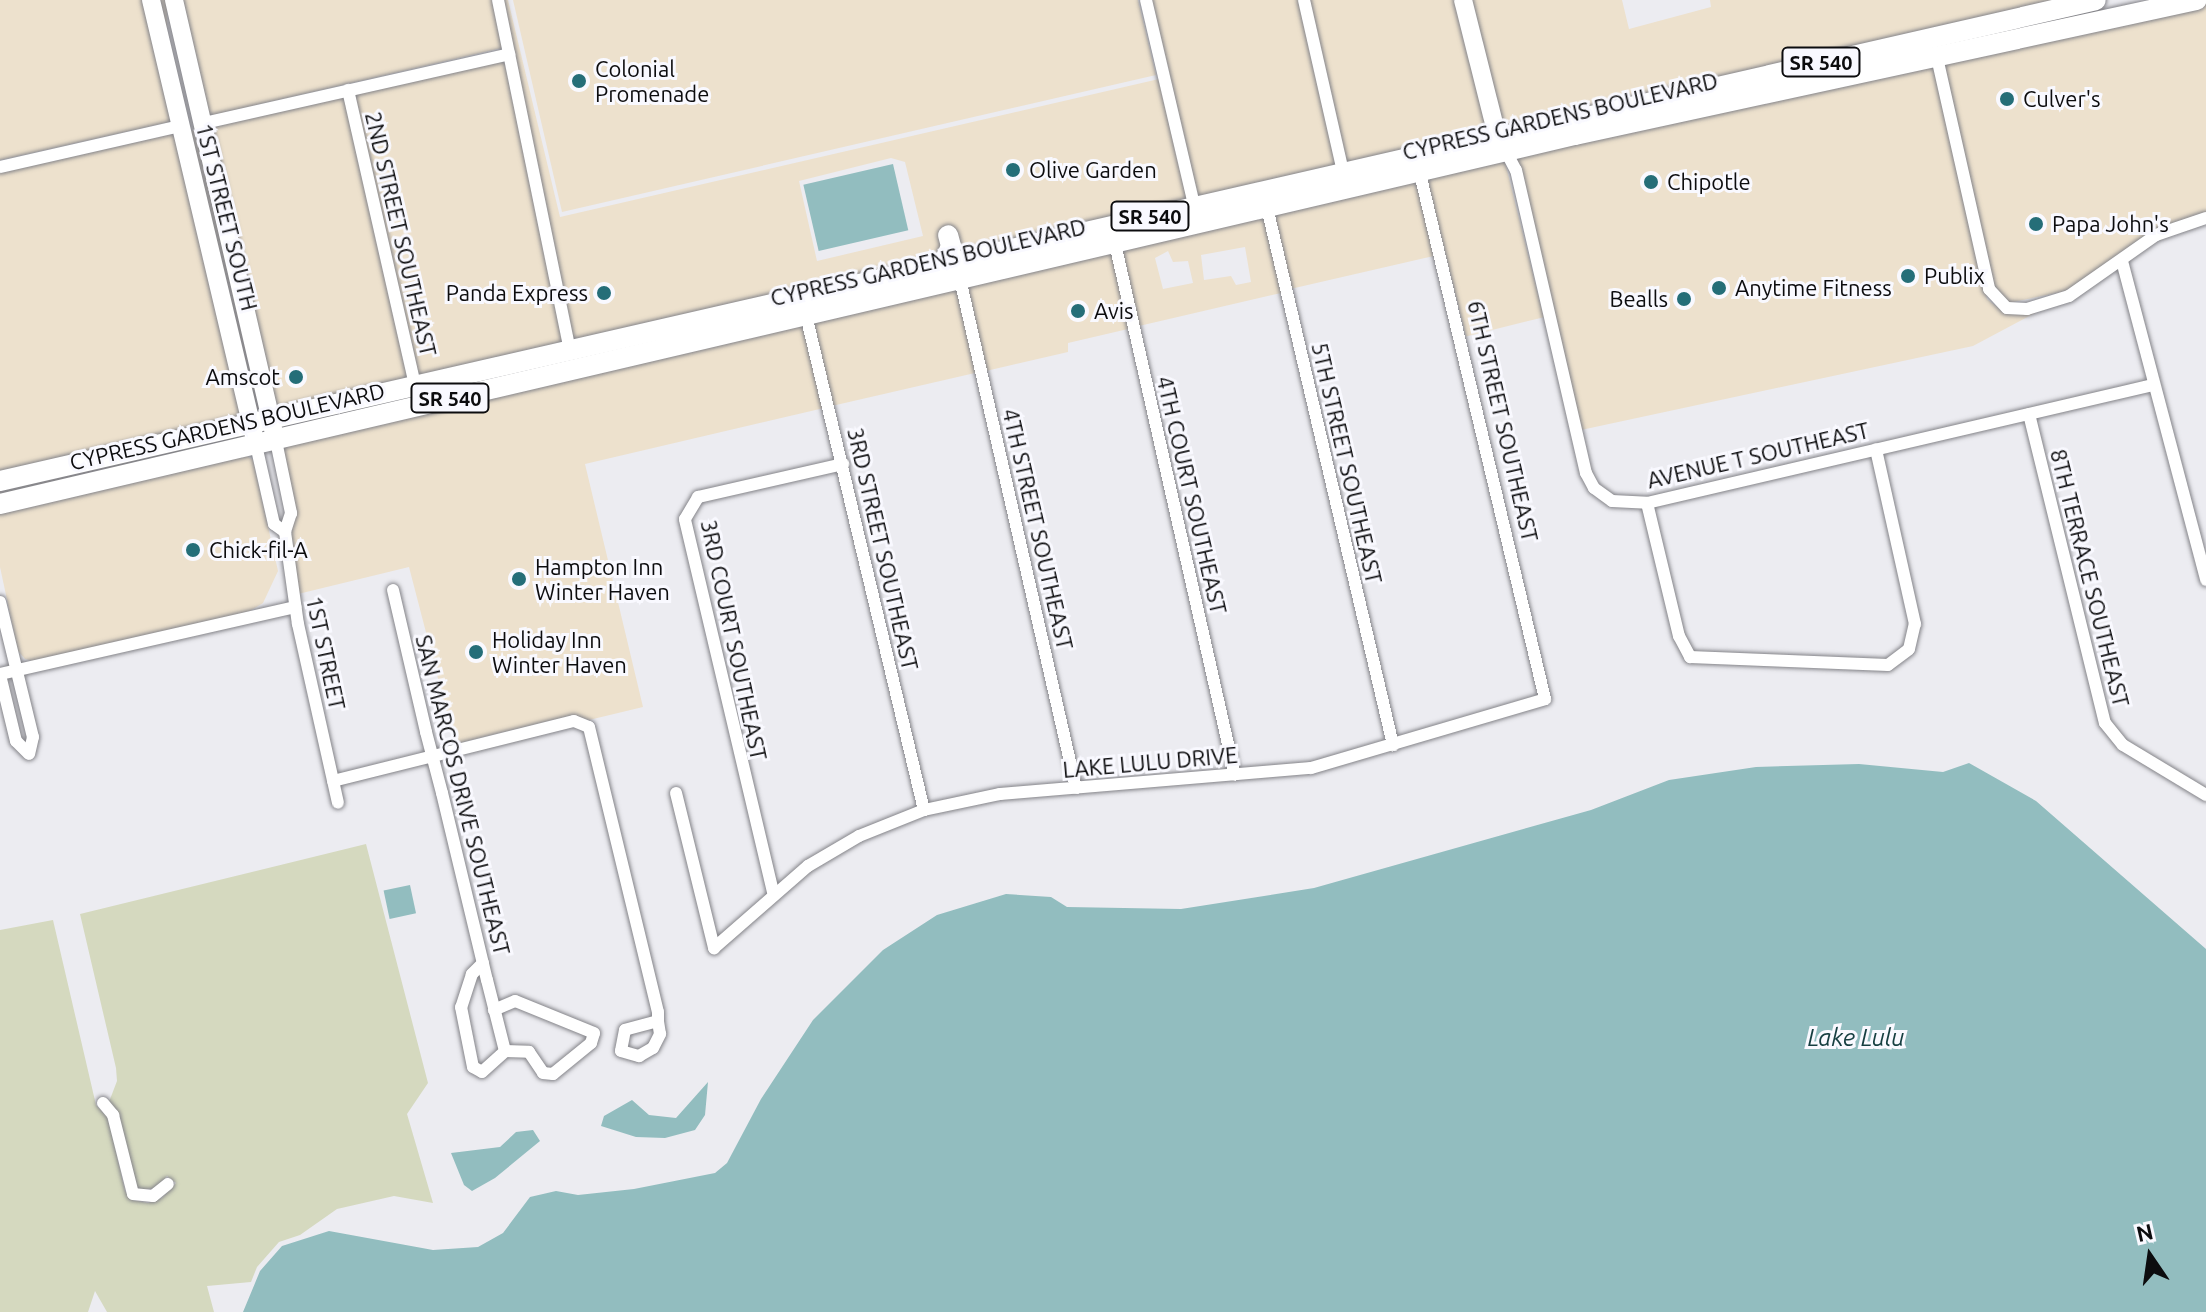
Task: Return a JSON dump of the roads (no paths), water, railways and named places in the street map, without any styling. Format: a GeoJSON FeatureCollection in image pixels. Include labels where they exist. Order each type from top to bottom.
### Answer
{"type":"FeatureCollection","features":[{"type":"Feature","properties":{"kind":"main road","name":"1ST STREET SOUTH"},"geometry":{"type":"LineString","coordinates":[[151,0],[181,126],[261,421]]}},
{"type":"Feature","properties":{"kind":"main road","name":"1ST STREET SOUTH"},"geometry":{"type":"LineString","coordinates":[[174,0],[204,123],[266,443]]}},
{"type":"Feature","properties":{"kind":"main road"},"geometry":{"type":"LineString","coordinates":[[1463,0],[1501,143]]}},
{"type":"Feature","properties":{"kind":"main road","name":"CYPRESS GARDENS BOULEVARD"},"geometry":{"type":"LineString","coordinates":[[1501,143],[1604,128],[1735,100],[2096,0]]}},
{"type":"Feature","properties":{"kind":"main road"},"geometry":{"type":"LineString","coordinates":[[2063,28],[2072,15],[2109,0]]}},
{"type":"Feature","properties":{"kind":"main road","name":"CYPRESS GARDENS BOULEVARD"},"geometry":{"type":"LineString","coordinates":[[491,379],[570,350],[804,306],[886,296],[960,279],[1112,234],[1501,143],[1785,70],[2063,28],[2197,0]]}},
{"type":"Feature","properties":{"kind":"main road"},"geometry":{"type":"LineString","coordinates":[[1735,100],[1745,88],[1785,70]]}},
{"type":"Feature","properties":{"kind":"main road"},"geometry":{"type":"LineString","coordinates":[[1604,128],[1632,115],[1693,99],[1710,87]]}},
{"type":"Feature","properties":{"kind":"main road","name":"CYPRESS GARDENS BOULEVARD"},"geometry":{"type":"LineString","coordinates":[[0,481],[261,421],[421,395],[491,379],[804,306],[946,263],[1018,246],[1112,234]]}},
{"type":"Feature","properties":{"kind":"main road"},"geometry":{"type":"LineString","coordinates":[[886,296],[938,273],[946,263],[948,235]]}},
{"type":"Feature","properties":{"kind":"main road"},"geometry":{"type":"LineString","coordinates":[[960,279],[1018,246]]}},
{"type":"Feature","properties":{"kind":"main road","name":"CYPRESS GARDENS BOULEVARD"},"geometry":{"type":"LineString","coordinates":[[0,504],[266,443],[421,395]]}},
{"type":"Feature","properties":{"kind":"street"},"geometry":{"type":"LineString","coordinates":[[498,0],[570,350]]}},
{"type":"Feature","properties":{"kind":"street"},"geometry":{"type":"LineString","coordinates":[[1146,0],[1196,215]]}},
{"type":"Feature","properties":{"kind":"street"},"geometry":{"type":"LineString","coordinates":[[1304,0],[1344,180]]}},
{"type":"Feature","properties":{"kind":"street"},"geometry":{"type":"LineString","coordinates":[[1934,46],[1992,297],[2015,310],[2048,303],[2089,285],[2156,235],[2206,218]]}},
{"type":"Feature","properties":{"kind":"street"},"geometry":{"type":"LineString","coordinates":[[204,123],[509,54]]}},
{"type":"Feature","properties":{"kind":"street","name":"2ND STREET SOUTHEAST"},"geometry":{"type":"LineString","coordinates":[[348,90],[421,395]]}},
{"type":"Feature","properties":{"kind":"street"},"geometry":{"type":"LineString","coordinates":[[0,167],[181,126]]}},
{"type":"Feature","properties":{"kind":"street","name":"AVENUE T SOUTHEAST"},"geometry":{"type":"LineString","coordinates":[[1501,143],[1516,170],[1586,473],[1594,488],[1612,501],[1647,503],[2153,385]]}},
{"type":"Feature","properties":{"kind":"street","name":"6TH STREET SOUTHEAST"},"geometry":{"type":"LineString","coordinates":[[1418,163],[1545,699]]}},
{"type":"Feature","properties":{"kind":"street","name":"5TH STREET SOUTHEAST"},"geometry":{"type":"LineString","coordinates":[[1265,198],[1393,745]]}},
{"type":"Feature","properties":{"kind":"street","name":"4TH COURT SOUTHEAST"},"geometry":{"type":"LineString","coordinates":[[1112,234],[1235,775]]}},
{"type":"Feature","properties":{"kind":"street"},"geometry":{"type":"LineString","coordinates":[[2122,261],[2206,580]]}},
{"type":"Feature","properties":{"kind":"street","name":"4TH STREET SOUTHEAST"},"geometry":{"type":"LineString","coordinates":[[960,279],[1076,788]]}},
{"type":"Feature","properties":{"kind":"street","name":"3RD STREET SOUTHEAST"},"geometry":{"type":"LineString","coordinates":[[804,306],[924,810]]}},
{"type":"Feature","properties":{"kind":"street","name":"8TH TERRACE SOUTHEAST"},"geometry":{"type":"LineString","coordinates":[[2029,414],[2105,723],[2123,745],[2206,795]]}},
{"type":"Feature","properties":{"kind":"street","name":"1ST STREET"},"geometry":{"type":"LineString","coordinates":[[266,443],[274,524],[285,532]]}},
{"type":"Feature","properties":{"kind":"street","name":"1ST STREET"},"geometry":{"type":"LineString","coordinates":[[266,443],[291,513],[285,532],[295,607],[334,784]]}},
{"type":"Feature","properties":{"kind":"street"},"geometry":{"type":"LineString","coordinates":[[1647,503],[1679,636],[1690,657],[1888,665],[1909,649],[1915,624],[1876,449]]}},
{"type":"Feature","properties":{"kind":"street","name":"3RD COURT SOUTHEAST"},"geometry":{"type":"LineString","coordinates":[[773,892],[685,519],[698,497],[843,464]]}},
{"type":"Feature","properties":{"kind":"street","name":"SAN MARCOS DRIVE SOUTHEAST"},"geometry":{"type":"LineString","coordinates":[[393,590],[505,1051]]}},
{"type":"Feature","properties":{"kind":"street"},"geometry":{"type":"LineString","coordinates":[[0,602],[17,671],[33,737],[29,754],[16,741],[0,674],[17,671],[295,607]]}},
{"type":"Feature","properties":{"kind":"street","name":"LAKE LULU DRIVE"},"geometry":{"type":"LineString","coordinates":[[676,793],[714,948],[773,892],[859,836],[924,810],[969,798],[1311,768],[1545,699]]}},
{"type":"Feature","properties":{"kind":"street"},"geometry":{"type":"LineString","coordinates":[[338,803],[334,784],[574,721],[589,727],[658,1021]]}},
{"type":"Feature","properties":{"kind":"street"},"geometry":{"type":"LineString","coordinates":[[483,963],[472,974],[461,1007],[473,1067],[482,1072],[505,1051],[529,1052],[543,1073],[553,1074],[579,1057],[594,1033],[515,1001],[494,1010]]}},
{"type":"Feature","properties":{"kind":"street"},"geometry":{"type":"LineString","coordinates":[[103,1103],[113,1115],[133,1194],[153,1196],[168,1184]]}},
{"type":"Feature","properties":{"kind":"water"},"geometry":{"type":"Polygon","coordinates":[[[893,164],[908,230],[819,251],[803,185],[893,164]]]}},
{"type":"Feature","properties":{"kind":"water","name":"Lake Lulu"},"geometry":{"type":"Polygon","coordinates":[[[1969,763],[2036,801],[2206,949],[2206,1312],[243,1312],[260,1271],[282,1246],[329,1231],[433,1250],[478,1247],[503,1233],[530,1197],[556,1191],[578,1195],[634,1189],[715,1173],[727,1163],[761,1099],[813,1020],[883,950],[937,915],[1006,894],[1051,897],[1067,907],[1181,909],[1314,888],[1591,810],[1669,780],[1756,767],[1859,764],[1943,772],[1969,763]]]}},
{"type":"Feature","properties":{"kind":"water"},"geometry":{"type":"Polygon","coordinates":[[[410,885],[416,913],[390,919],[384,891],[410,885]]]}},
{"type":"Feature","properties":{"kind":"water"},"geometry":{"type":"Polygon","coordinates":[[[708,1082],[705,1115],[695,1130],[665,1138],[636,1137],[601,1126],[604,1116],[632,1100],[649,1115],[676,1118],[708,1082]]]}},
{"type":"Feature","properties":{"kind":"water"},"geometry":{"type":"Polygon","coordinates":[[[533,1130],[540,1141],[495,1178],[472,1191],[464,1185],[451,1153],[500,1147],[516,1132],[533,1130]]]}},
{"type":"Feature","properties":{"kind":"place","name":"Colonial Promenade"},"geometry":{"type":"Point","coordinates":[579,81]}},
{"type":"Feature","properties":{"kind":"place","name":"Culver's"},"geometry":{"type":"Point","coordinates":[2007,99]}},
{"type":"Feature","properties":{"kind":"place","name":"Olive Garden"},"geometry":{"type":"Point","coordinates":[1013,170]}},
{"type":"Feature","properties":{"kind":"place","name":"Chipotle"},"geometry":{"type":"Point","coordinates":[1651,182]}},
{"type":"Feature","properties":{"kind":"place","name":"Papa John's"},"geometry":{"type":"Point","coordinates":[2036,224]}},
{"type":"Feature","properties":{"kind":"place","name":"Publix"},"geometry":{"type":"Point","coordinates":[1908,276]}},
{"type":"Feature","properties":{"kind":"place","name":"Anytime Fitness"},"geometry":{"type":"Point","coordinates":[1719,288]}},
{"type":"Feature","properties":{"kind":"place","name":"Panda Express"},"geometry":{"type":"Point","coordinates":[604,293]}},
{"type":"Feature","properties":{"kind":"place","name":"Bealls"},"geometry":{"type":"Point","coordinates":[1684,299]}},
{"type":"Feature","properties":{"kind":"place","name":"Avis"},"geometry":{"type":"Point","coordinates":[1078,311]}},
{"type":"Feature","properties":{"kind":"place","name":"Amscot"},"geometry":{"type":"Point","coordinates":[296,377]}},
{"type":"Feature","properties":{"kind":"place","name":"Chick-fil-A"},"geometry":{"type":"Point","coordinates":[193,550]}},
{"type":"Feature","properties":{"kind":"place","name":"Hampton Inn Winter Haven"},"geometry":{"type":"Point","coordinates":[519,579]}},
{"type":"Feature","properties":{"kind":"place","name":"Holiday Inn Winter Haven"},"geometry":{"type":"Point","coordinates":[476,652]}}]}
